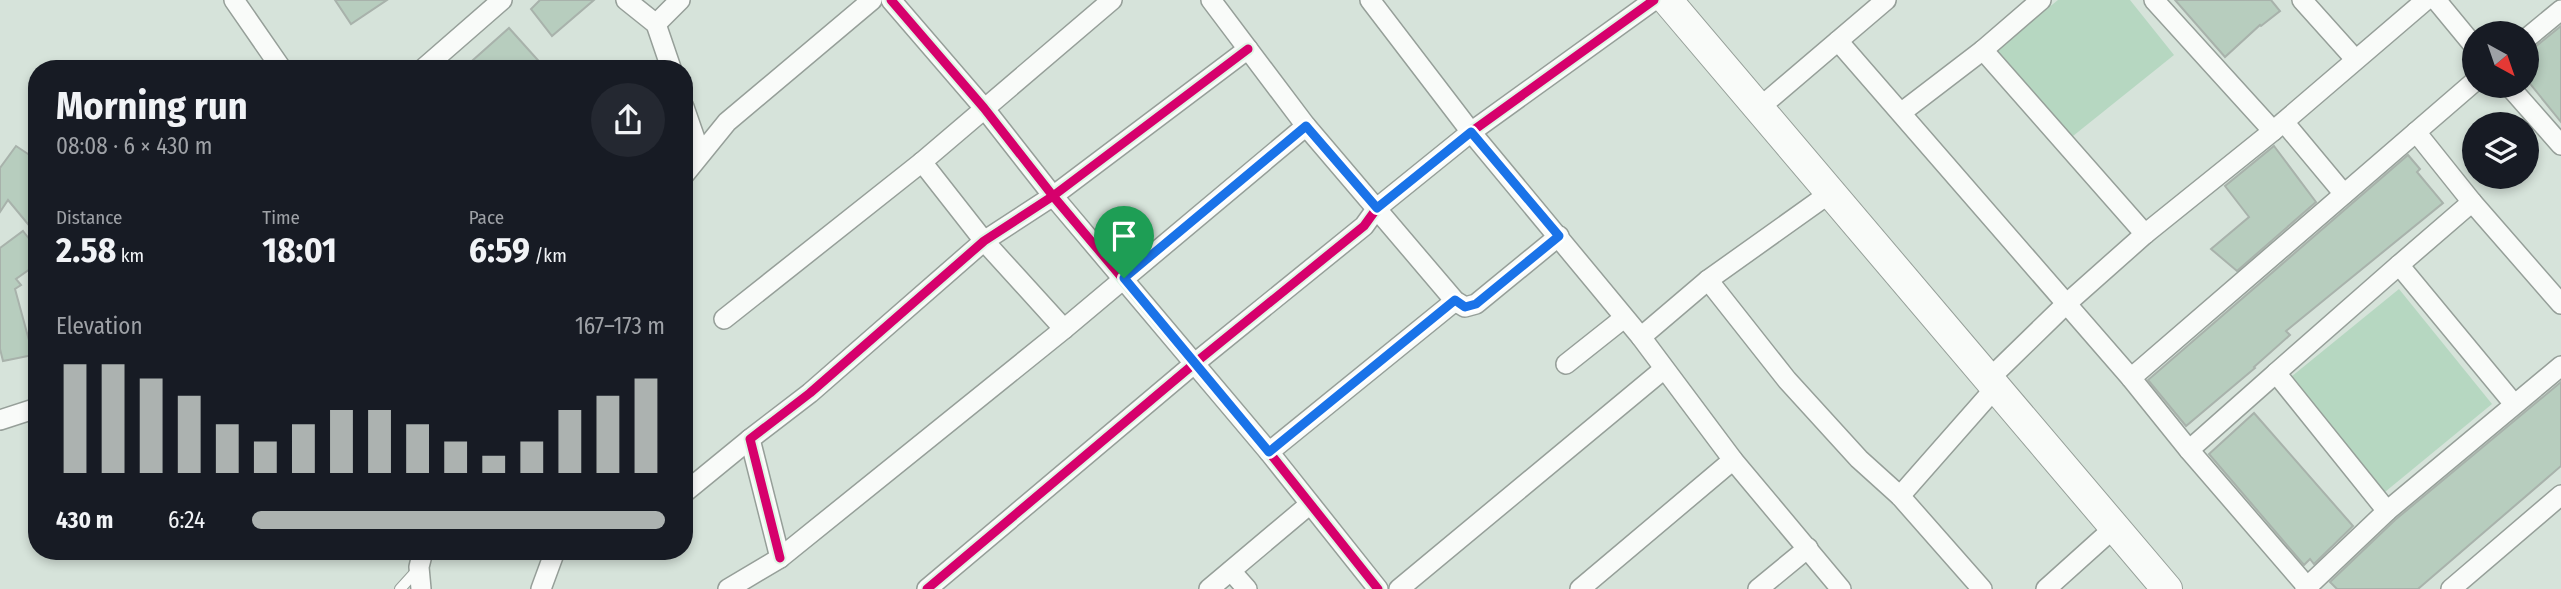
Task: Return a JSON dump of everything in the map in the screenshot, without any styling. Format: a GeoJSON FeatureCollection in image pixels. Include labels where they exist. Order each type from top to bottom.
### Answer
{"type":"FeatureCollection","features":[{"type":"Feature","properties":{"kind":"main road"},"geometry":{"type":"LineString","coordinates":[[1673,3],[1758,109],[2168,589]]}},
{"type":"Feature","properties":{"kind":"street"},"geometry":{"type":"LineString","coordinates":[[234,0],[275,60]]}},
{"type":"Feature","properties":{"kind":"street"},"geometry":{"type":"LineString","coordinates":[[433,60],[502,0]]}},
{"type":"Feature","properties":{"kind":"street"},"geometry":{"type":"LineString","coordinates":[[626,0],[656,24],[668,60]]}},
{"type":"Feature","properties":{"kind":"street"},"geometry":{"type":"LineString","coordinates":[[656,24],[680,0]]}},
{"type":"Feature","properties":{"kind":"street"},"geometry":{"type":"LineString","coordinates":[[693,163],[727,122],[872,0]]}},
{"type":"Feature","properties":{"kind":"street"},"geometry":{"type":"LineString","coordinates":[[891,0],[1269,452],[1378,589]]}},
{"type":"Feature","properties":{"kind":"street"},"geometry":{"type":"LineString","coordinates":[[724,319],[922,162],[1112,0]]}},
{"type":"Feature","properties":{"kind":"street"},"geometry":{"type":"LineString","coordinates":[[1211,0],[1306,126],[1455,300],[1465,307],[1476,304],[1559,236]]}},
{"type":"Feature","properties":{"kind":"street"},"geometry":{"type":"LineString","coordinates":[[1370,0],[1471,132],[1641,337],[1733,460],[1841,589]]}},
{"type":"Feature","properties":{"kind":"street"},"geometry":{"type":"LineString","coordinates":[[1758,109],[1886,0]]}},
{"type":"Feature","properties":{"kind":"street"},"geometry":{"type":"LineString","coordinates":[[1902,112],[1983,50],[2041,0]]}},
{"type":"Feature","properties":{"kind":"street"},"geometry":{"type":"LineString","coordinates":[[2154,0],[2344,194]]}},
{"type":"Feature","properties":{"kind":"street"},"geometry":{"type":"LineString","coordinates":[[2302,0],[2355,60]]}},
{"type":"Feature","properties":{"kind":"street"},"geometry":{"type":"LineString","coordinates":[[1900,496],[1993,383],[2065,305],[2145,234],[2279,127],[2426,0]]}},
{"type":"Feature","properties":{"kind":"street"},"geometry":{"type":"LineString","coordinates":[[2437,0],[2462,31]]}},
{"type":"Feature","properties":{"kind":"street"},"geometry":{"type":"LineString","coordinates":[[927,589],[1195,363],[1364,226],[1377,208],[1471,132],[1673,3]]}},
{"type":"Feature","properties":{"kind":"street"},"geometry":{"type":"LineString","coordinates":[[2539,28],[2561,10]]}},
{"type":"Feature","properties":{"kind":"street"},"geometry":{"type":"LineString","coordinates":[[1838,41],[2131,378],[2307,588],[2387,511],[2561,366]]}},
{"type":"Feature","properties":{"kind":"street"},"geometry":{"type":"LineString","coordinates":[[693,486],[810,393],[984,241],[1053,196],[1248,48]]}},
{"type":"Feature","properties":{"kind":"street"},"geometry":{"type":"LineString","coordinates":[[1983,50],[2145,234]]}},
{"type":"Feature","properties":{"kind":"street"},"geometry":{"type":"LineString","coordinates":[[2131,378],[2462,92]]}},
{"type":"Feature","properties":{"kind":"street"},"geometry":{"type":"LineString","coordinates":[[2520,98],[2561,145]]}},
{"type":"Feature","properties":{"kind":"street"},"geometry":{"type":"LineString","coordinates":[[728,589],[780,558],[1064,329],[1306,126]]}},
{"type":"Feature","properties":{"kind":"street"},"geometry":{"type":"LineString","coordinates":[[693,131],[701,153]]}},
{"type":"Feature","properties":{"kind":"street"},"geometry":{"type":"LineString","coordinates":[[2416,132],[2472,202],[2561,304]]}},
{"type":"Feature","properties":{"kind":"street"},"geometry":{"type":"LineString","coordinates":[[922,162],[984,241],[1064,329]]}},
{"type":"Feature","properties":{"kind":"street"},"geometry":{"type":"LineString","coordinates":[[1641,337],[1708,280],[1830,193]]}},
{"type":"Feature","properties":{"kind":"street"},"geometry":{"type":"LineString","coordinates":[[2189,450],[2472,202]]}},
{"type":"Feature","properties":{"kind":"street"},"geometry":{"type":"LineString","coordinates":[[2399,265],[2514,404]]}},
{"type":"Feature","properties":{"kind":"street"},"geometry":{"type":"LineString","coordinates":[[1708,280],[1787,380],[1859,459],[1900,496],[1982,589]]}},
{"type":"Feature","properties":{"kind":"street"},"geometry":{"type":"LineString","coordinates":[[1269,452],[1455,300]]}},
{"type":"Feature","properties":{"kind":"street"},"geometry":{"type":"LineString","coordinates":[[1566,364],[1623,318]]}},
{"type":"Feature","properties":{"kind":"street"},"geometry":{"type":"LineString","coordinates":[[1399,589],[1664,369]]}},
{"type":"Feature","properties":{"kind":"street"},"geometry":{"type":"LineString","coordinates":[[2276,373],[2387,511]]}},
{"type":"Feature","properties":{"kind":"street"},"geometry":{"type":"LineString","coordinates":[[0,420],[28,411]]}},
{"type":"Feature","properties":{"kind":"street"},"geometry":{"type":"LineString","coordinates":[[751,439],[780,558]]}},
{"type":"Feature","properties":{"kind":"street"},"geometry":{"type":"LineString","coordinates":[[1580,589],[1733,460]]}},
{"type":"Feature","properties":{"kind":"street"},"geometry":{"type":"LineString","coordinates":[[2451,589],[2561,495]]}},
{"type":"Feature","properties":{"kind":"street"},"geometry":{"type":"LineString","coordinates":[[1209,589],[1310,504]]}},
{"type":"Feature","properties":{"kind":"street"},"geometry":{"type":"LineString","coordinates":[[2046,589],[2115,527]]}},
{"type":"Feature","properties":{"kind":"street"},"geometry":{"type":"LineString","coordinates":[[1758,589],[1808,548]]}},
{"type":"Feature","properties":{"kind":"street"},"geometry":{"type":"LineString","coordinates":[[421,560],[421,589]]}},
{"type":"Feature","properties":{"kind":"street"},"geometry":{"type":"LineString","coordinates":[[541,589],[552,560]]}},
{"type":"Feature","properties":{"kind":"street"},"geometry":{"type":"LineString","coordinates":[[1231,571],[1247,589]]}},
{"type":"Feature","properties":{"kind":"lane"},"geometry":{"type":"LineString","coordinates":[[400,589],[420,560]]}},
{"type":"Feature","properties":{"kind":"green space"},"geometry":{"type":"Polygon","coordinates":[[[2058,0],[2130,0],[2174,55],[2068,140],[1996,50],[2058,0]]]}},
{"type":"Feature","properties":{"kind":"green space"},"geometry":{"type":"Polygon","coordinates":[[[2399,289],[2492,404],[2374,501],[2280,386],[2399,289]]]}},
{"type":"Feature","properties":{"kind":"building"},"geometry":{"type":"Polygon","coordinates":[[[335,0],[387,0],[351,24],[335,0]]]}},
{"type":"Feature","properties":{"kind":"building"},"geometry":{"type":"Polygon","coordinates":[[[540,0],[594,0],[552,36],[531,9],[540,0]]]}},
{"type":"Feature","properties":{"kind":"building"},"geometry":{"type":"Polygon","coordinates":[[[2175,0],[2271,0],[2280,11],[2225,57],[2175,0]]]}},
{"type":"Feature","properties":{"kind":"building"},"geometry":{"type":"Polygon","coordinates":[[[2561,26],[2561,122],[2539,95],[2539,44],[2561,26]]]}},
{"type":"Feature","properties":{"kind":"building"},"geometry":{"type":"Polygon","coordinates":[[[509,28],[538,60],[473,60],[509,28]]]}},
{"type":"Feature","properties":{"kind":"building"},"geometry":{"type":"Polygon","coordinates":[[[16,146],[28,154],[28,224],[8,200],[0,212],[0,168],[16,146]]]}},
{"type":"Feature","properties":{"kind":"building"},"geometry":{"type":"Polygon","coordinates":[[[2274,146],[2316,202],[2237,271],[2211,249],[2249,217],[2225,186],[2274,146]]]}},
{"type":"Feature","properties":{"kind":"building"},"geometry":{"type":"Polygon","coordinates":[[[2408,155],[2420,169],[2417,172],[2443,203],[2286,331],[2290,335],[2186,426],[2148,380],[2408,155]]]}},
{"type":"Feature","properties":{"kind":"building"},"geometry":{"type":"Polygon","coordinates":[[[23,231],[28,237],[28,270],[16,279],[21,285],[15,289],[28,337],[28,356],[3,361],[0,349],[0,248],[23,231]]]}},
{"type":"Feature","properties":{"kind":"building"},"geometry":{"type":"Polygon","coordinates":[[[2561,382],[2561,466],[2418,589],[2337,589],[2330,582],[2395,520],[2561,382]]]}},
{"type":"Feature","properties":{"kind":"building"},"geometry":{"type":"Polygon","coordinates":[[[2254,413],[2353,526],[2314,564],[2310,559],[2304,565],[2209,454],[2254,413]]]}},
{"type":"Feature","properties":{"kind":"cycle path"},"geometry":{"type":"LineString","coordinates":[[891,0],[1269,452],[1378,589]]}},
{"type":"Feature","properties":{"kind":"cycle path"},"geometry":{"type":"LineString","coordinates":[[927,589],[1195,363],[1364,226],[1377,208],[1471,132],[1654,0]]}},
{"type":"Feature","properties":{"kind":"cycle path"},"geometry":{"type":"LineString","coordinates":[[780,558],[750,439],[810,393],[984,241],[1053,196],[1248,49]]}},
{"type":"Feature","properties":{"kind":"route"},"geometry":{"type":"LineString","coordinates":[[1306,126],[1377,208],[1471,132],[1559,236],[1476,304],[1465,307],[1455,300],[1269,452],[1124,278],[1306,126]]}}]}
